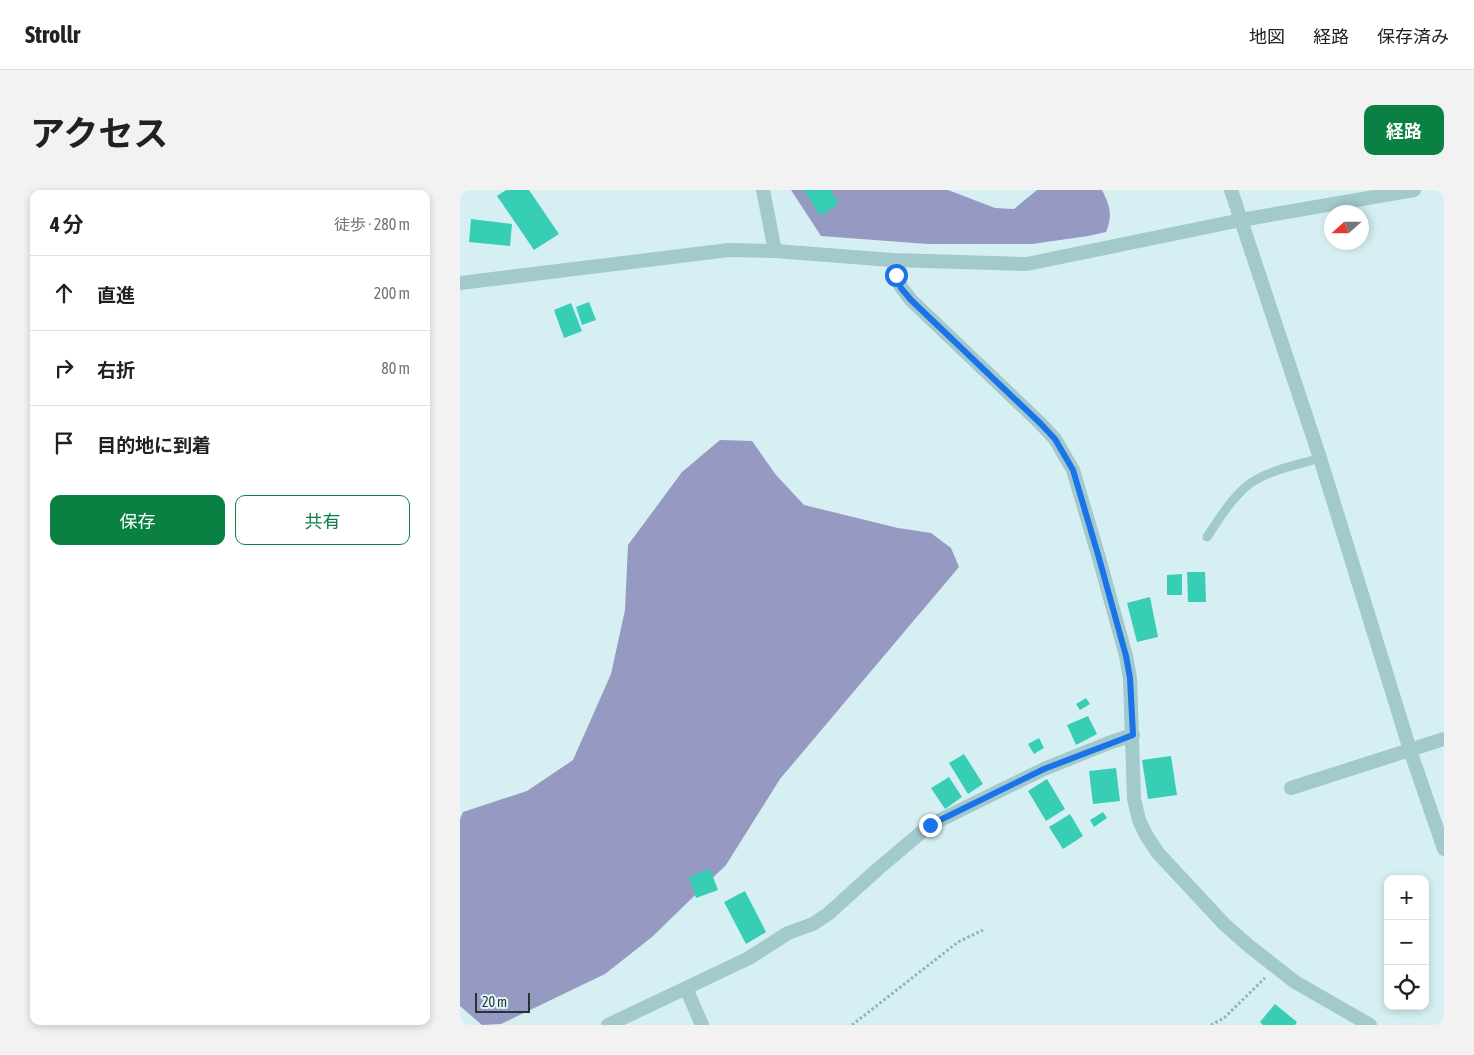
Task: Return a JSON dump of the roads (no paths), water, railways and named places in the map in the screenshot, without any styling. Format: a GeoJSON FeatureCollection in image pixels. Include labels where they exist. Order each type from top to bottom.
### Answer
{"type":"FeatureCollection","features":[{"type":"Feature","properties":{"kind":"street"},"geometry":{"type":"LineString","coordinates":[[763,190],[775,251]]}},
{"type":"Feature","properties":{"kind":"street"},"geometry":{"type":"LineString","coordinates":[[1231,190],[1320,458],[1410,750],[1444,849]]}},
{"type":"Feature","properties":{"kind":"street"},"geometry":{"type":"LineString","coordinates":[[460,283],[729,250],[775,251],[892,260],[1027,264],[1241,220],[1414,190]]}},
{"type":"Feature","properties":{"kind":"street"},"geometry":{"type":"LineString","coordinates":[[892,260],[901,288],[911,300],[1040,423],[1055,439],[1073,470],[1126,656],[1130,678],[1134,799],[1139,820],[1146,835],[1158,853],[1224,924],[1295,982],[1370,1025]]}},
{"type":"Feature","properties":{"kind":"street"},"geometry":{"type":"LineString","coordinates":[[608,1025],[748,958],[788,933],[813,924],[828,914],[930,825],[1044,769],[1133,735]]}},
{"type":"Feature","properties":{"kind":"street"},"geometry":{"type":"LineString","coordinates":[[1291,788],[1444,739]]}},
{"type":"Feature","properties":{"kind":"street"},"geometry":{"type":"LineString","coordinates":[[686,988],[702,1025]]}},
{"type":"Feature","properties":{"kind":"lane"},"geometry":{"type":"LineString","coordinates":[[1207,537],[1229,504],[1248,485],[1265,475],[1320,458]]}}]}
